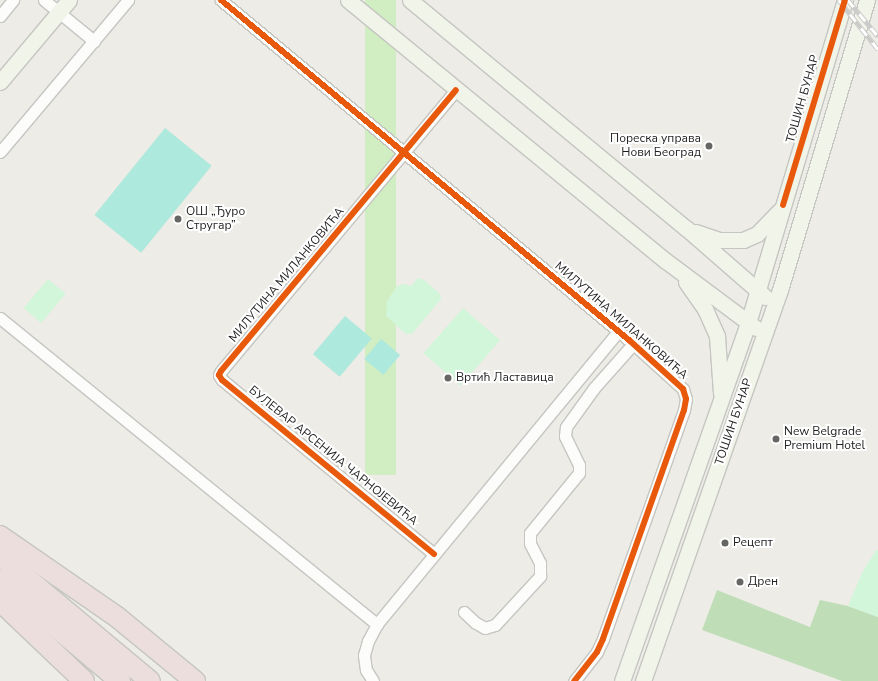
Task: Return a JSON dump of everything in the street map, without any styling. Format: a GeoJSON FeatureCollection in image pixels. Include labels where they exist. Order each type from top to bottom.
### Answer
{"type":"FeatureCollection","features":[{"type":"Feature","properties":{"kind":"highway"},"geometry":{"type":"LineString","coordinates":[[0,536],[117,617],[195,681]]}},
{"type":"Feature","properties":{"kind":"highway"},"geometry":{"type":"LineString","coordinates":[[0,556],[150,681]]}},
{"type":"Feature","properties":{"kind":"highway"},"geometry":{"type":"LineString","coordinates":[[0,580],[120,681]]}},
{"type":"Feature","properties":{"kind":"highway"},"geometry":{"type":"LineString","coordinates":[[0,601],[84,681]]}},
{"type":"Feature","properties":{"kind":"main road"},"geometry":{"type":"LineString","coordinates":[[0,82],[69,0]]}},
{"type":"Feature","properties":{"kind":"main road"},"geometry":{"type":"LineString","coordinates":[[348,0],[678,271],[765,335]]}},
{"type":"Feature","properties":{"kind":"main road"},"geometry":{"type":"LineString","coordinates":[[410,0],[686,228],[775,306]]}},
{"type":"Feature","properties":{"kind":"main road","name":"ТОШИН БУНАР"},"geometry":{"type":"LineString","coordinates":[[622,681],[748,323],[845,0]]}},
{"type":"Feature","properties":{"kind":"main road","name":"ТОШИН БУНАР"},"geometry":{"type":"LineString","coordinates":[[643,681],[775,306],[867,0]]}},
{"type":"Feature","properties":{"kind":"main road"},"geometry":{"type":"LineString","coordinates":[[686,228],[708,238],[733,242],[743,240],[757,234],[768,225],[783,205]]}},
{"type":"Feature","properties":{"kind":"main road"},"geometry":{"type":"LineString","coordinates":[[678,271],[705,309],[717,336],[721,402]]}},
{"type":"Feature","properties":{"kind":"street"},"geometry":{"type":"LineString","coordinates":[[0,16],[13,0]]}},
{"type":"Feature","properties":{"kind":"street"},"geometry":{"type":"LineString","coordinates":[[44,0],[94,40]]}},
{"type":"Feature","properties":{"kind":"street"},"geometry":{"type":"LineString","coordinates":[[0,152],[128,0]]}},
{"type":"Feature","properties":{"kind":"street","name":"МИЛУТИНА МИЛАНКОВИЋА"},"geometry":{"type":"LineString","coordinates":[[221,0],[633,344],[683,389],[686,399],[684,410],[623,586],[597,652],[574,681]]}},
{"type":"Feature","properties":{"kind":"street","name":"МИЛУТИНА МИЛАНКОВИЋА"},"geometry":{"type":"LineString","coordinates":[[219,375],[456,90]]}},
{"type":"Feature","properties":{"kind":"street"},"geometry":{"type":"LineString","coordinates":[[0,318],[377,624],[368,641],[364,655],[366,670],[373,681]]}},
{"type":"Feature","properties":{"kind":"street","name":"МИЛУТИНА МИЛАНКОВИЋА"},"geometry":{"type":"LineString","coordinates":[[377,624],[618,332]]}},
{"type":"Feature","properties":{"kind":"street"},"geometry":{"type":"LineString","coordinates":[[464,612],[476,623],[485,628],[495,625],[540,576],[540,563],[530,543],[530,533],[579,473],[579,465],[565,436],[566,427],[594,388],[633,344]]}},
{"type":"Feature","properties":{"kind":"street","name":"БУЛЕВАР АРСЕНИЈА ЧАРНОЈЕВИЋА"},"geometry":{"type":"LineString","coordinates":[[219,375],[222,380],[434,554]]}},
{"type":"Feature","properties":{"kind":"green space"},"geometry":{"type":"Polygon","coordinates":[[[365,0],[396,0],[396,475],[365,475],[365,0]]]}},
{"type":"Feature","properties":{"kind":"green space"},"geometry":{"type":"Polygon","coordinates":[[[418,278],[424,280],[438,292],[441,299],[412,334],[406,334],[386,316],[387,301],[397,286],[404,284],[411,286],[418,278]]]}},
{"type":"Feature","properties":{"kind":"green space"},"geometry":{"type":"Polygon","coordinates":[[[48,279],[66,294],[41,323],[24,308],[48,279]]]}},
{"type":"Feature","properties":{"kind":"green space"},"geometry":{"type":"Polygon","coordinates":[[[463,308],[500,340],[461,385],[424,353],[463,308]]]}},
{"type":"Feature","properties":{"kind":"green space"},"geometry":{"type":"Polygon","coordinates":[[[876,550],[878,550],[878,617],[848,606],[862,573],[876,550]]]}},
{"type":"Feature","properties":{"kind":"green space"},"geometry":{"type":"Polygon","coordinates":[[[717,590],[810,627],[820,600],[848,606],[878,617],[878,681],[842,681],[702,630],[717,590]]]}},
{"type":"Feature","properties":{"kind":"shaded area"},"geometry":{"type":"Polygon","coordinates":[[[165,128],[212,166],[141,253],[95,215],[165,128]]]}},
{"type":"Feature","properties":{"kind":"shaded area"},"geometry":{"type":"Polygon","coordinates":[[[345,316],[372,338],[340,377],[313,354],[345,316]]]}},
{"type":"Feature","properties":{"kind":"shaded area"},"geometry":{"type":"Polygon","coordinates":[[[381,339],[400,355],[383,375],[364,359],[381,339]]]}},
{"type":"Feature","properties":{"kind":"railway"},"geometry":{"type":"LineString","coordinates":[[839,0],[878,49]]}},
{"type":"Feature","properties":{"kind":"railway"},"geometry":{"type":"LineString","coordinates":[[848,0],[878,36]]}},
{"type":"Feature","properties":{"kind":"cycle path"},"geometry":{"type":"LineString","coordinates":[[221,0],[629,340],[683,389],[686,399],[684,410],[603,639],[597,652],[574,681]]}},
{"type":"Feature","properties":{"kind":"cycle path"},"geometry":{"type":"LineString","coordinates":[[783,205],[845,0]]}},
{"type":"Feature","properties":{"kind":"cycle path"},"geometry":{"type":"LineString","coordinates":[[434,554],[222,380],[219,375],[456,90]]}},
{"type":"Feature","properties":{"kind":"place","name":"Пореска управа Нови Београд"},"geometry":{"type":"Point","coordinates":[709,146]}},
{"type":"Feature","properties":{"kind":"place","name":"ОШ „Ђуро Стругар”"},"geometry":{"type":"Point","coordinates":[178,219]}},
{"type":"Feature","properties":{"kind":"place","name":"Вртић Ластавица"},"geometry":{"type":"Point","coordinates":[448,378]}},
{"type":"Feature","properties":{"kind":"place","name":"New Belgrade Premium Hotel"},"geometry":{"type":"Point","coordinates":[776,439]}},
{"type":"Feature","properties":{"kind":"place","name":"Рецепт"},"geometry":{"type":"Point","coordinates":[725,543]}},
{"type":"Feature","properties":{"kind":"place","name":"Дрен"},"geometry":{"type":"Point","coordinates":[740,582]}}]}
